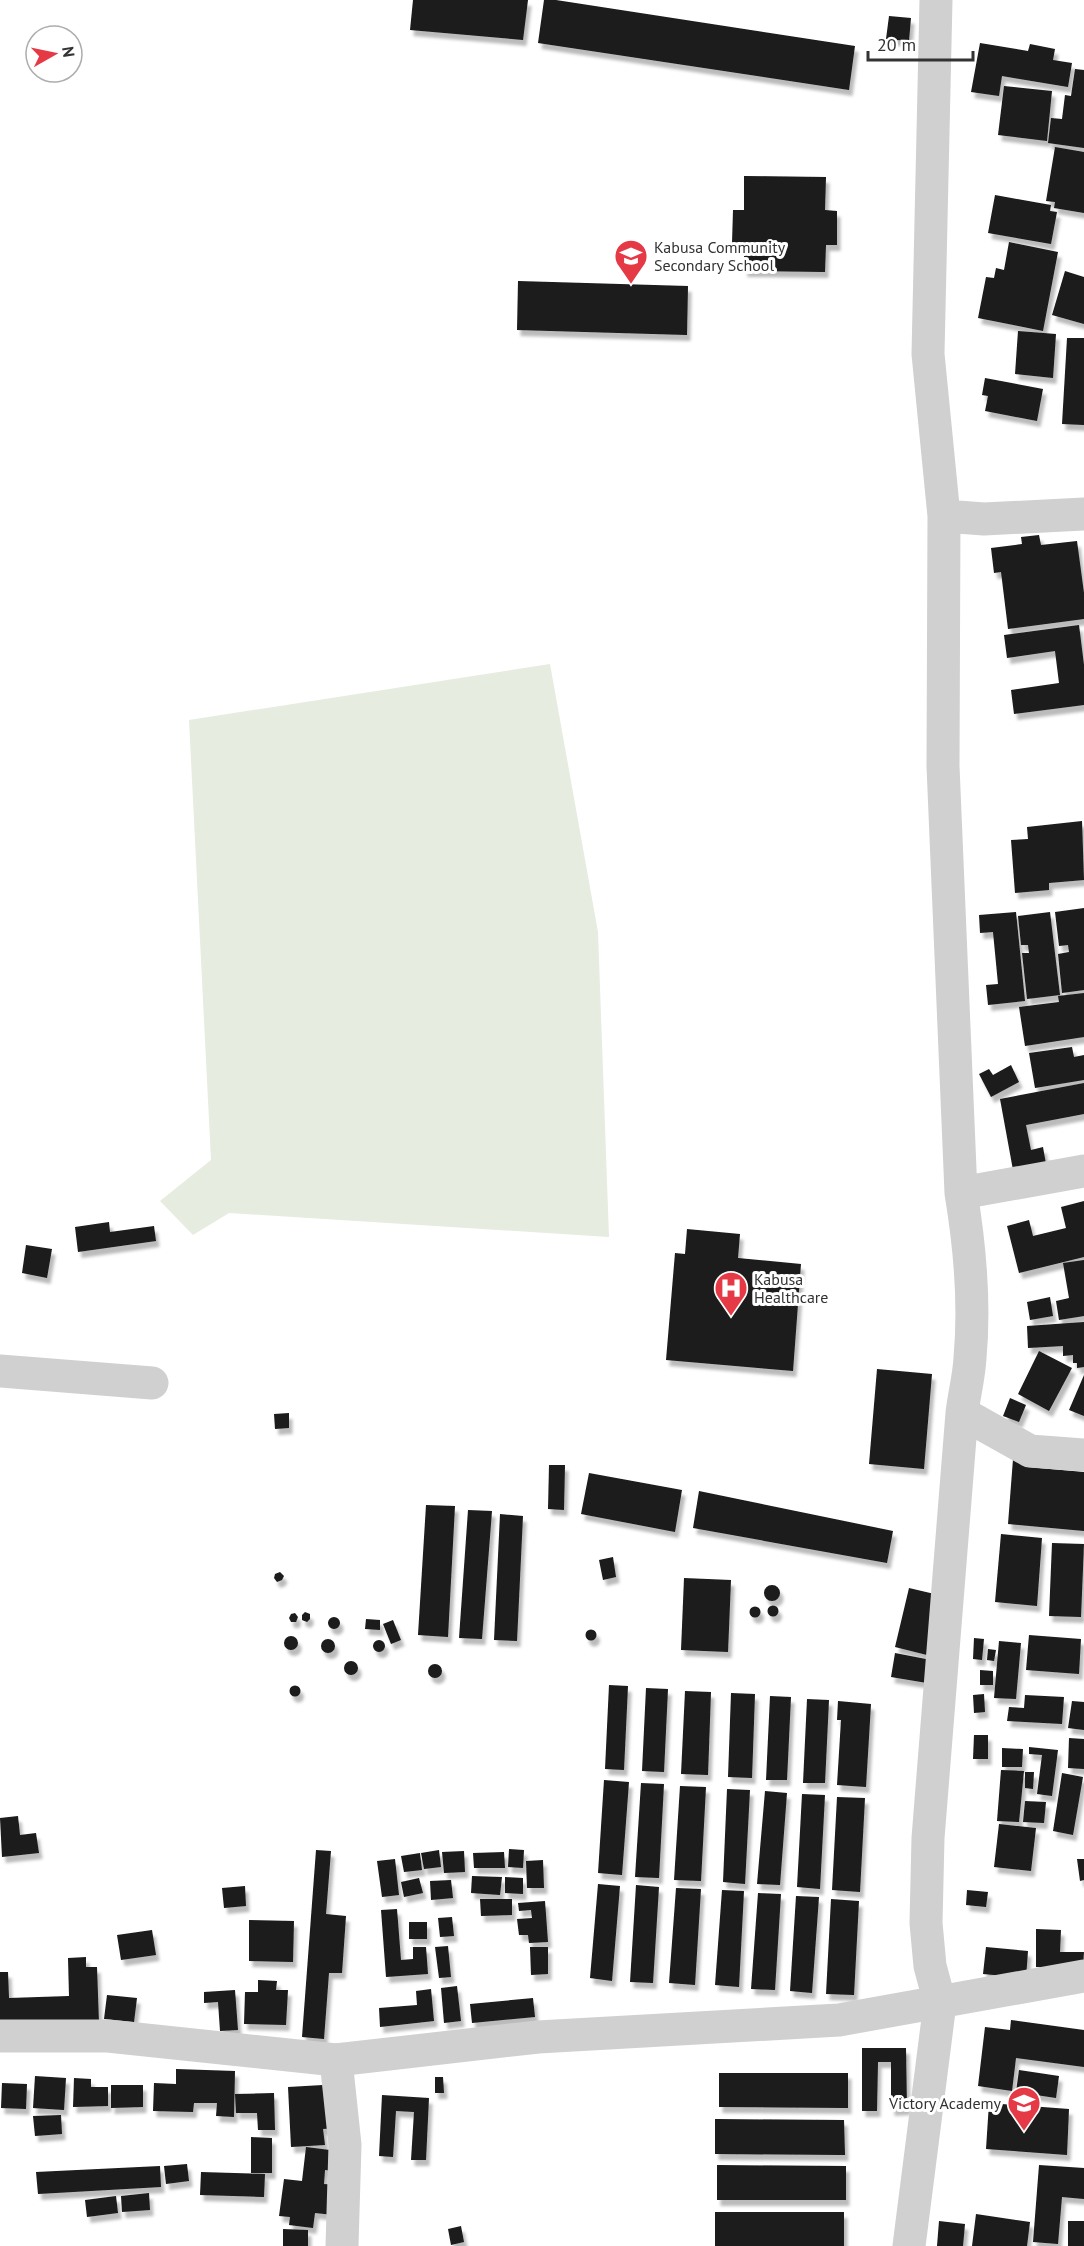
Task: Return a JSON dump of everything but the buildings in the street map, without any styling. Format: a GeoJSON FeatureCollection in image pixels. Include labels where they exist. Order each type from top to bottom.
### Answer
{"type":"FeatureCollection","features":[{"type":"Feature","properties":{"kind":"street"},"geometry":{"type":"LineString","coordinates":[[909,2246],[940,2003],[930,1966],[926,1923],[928,1838],[962,1413],[970,1359],[971,1298],[969,1244],[961,1192],[943,766],[944,516],[928,354],[936,0]]}},
{"type":"Feature","properties":{"kind":"street"},"geometry":{"type":"LineString","coordinates":[[944,516],[984,519],[1084,514]]}},
{"type":"Feature","properties":{"kind":"street"},"geometry":{"type":"LineString","coordinates":[[961,1192],[1084,1172]]}},
{"type":"Feature","properties":{"kind":"street"},"geometry":{"type":"LineString","coordinates":[[0,1371],[152,1383]]}},
{"type":"Feature","properties":{"kind":"street"},"geometry":{"type":"LineString","coordinates":[[962,1413],[1030,1451],[1084,1455]]}},
{"type":"Feature","properties":{"kind":"street"},"geometry":{"type":"LineString","coordinates":[[0,2036],[108,2036],[336,2060],[538,2037],[839,2020],[1084,1976]]}},
{"type":"Feature","properties":{"kind":"street"},"geometry":{"type":"LineString","coordinates":[[336,2060],[345,2145],[342,2246]]}},
{"type":"Feature","properties":{"kind":"shaded area"},"geometry":{"type":"Polygon","coordinates":[[[550,664],[598,932],[609,1237],[229,1213],[193,1235],[160,1201],[211,1160],[189,720],[550,664]]]}},
{"type":"Feature","properties":{"kind":"place","name":"Kabusa Community Secondary School"},"geometry":{"type":"Point","coordinates":[631,285]}},
{"type":"Feature","properties":{"kind":"place","name":"Kabusa Healthcare"},"geometry":{"type":"Point","coordinates":[731,1317]}},
{"type":"Feature","properties":{"kind":"place","name":"Victory Academy"},"geometry":{"type":"Point","coordinates":[1024,2132]}}]}
